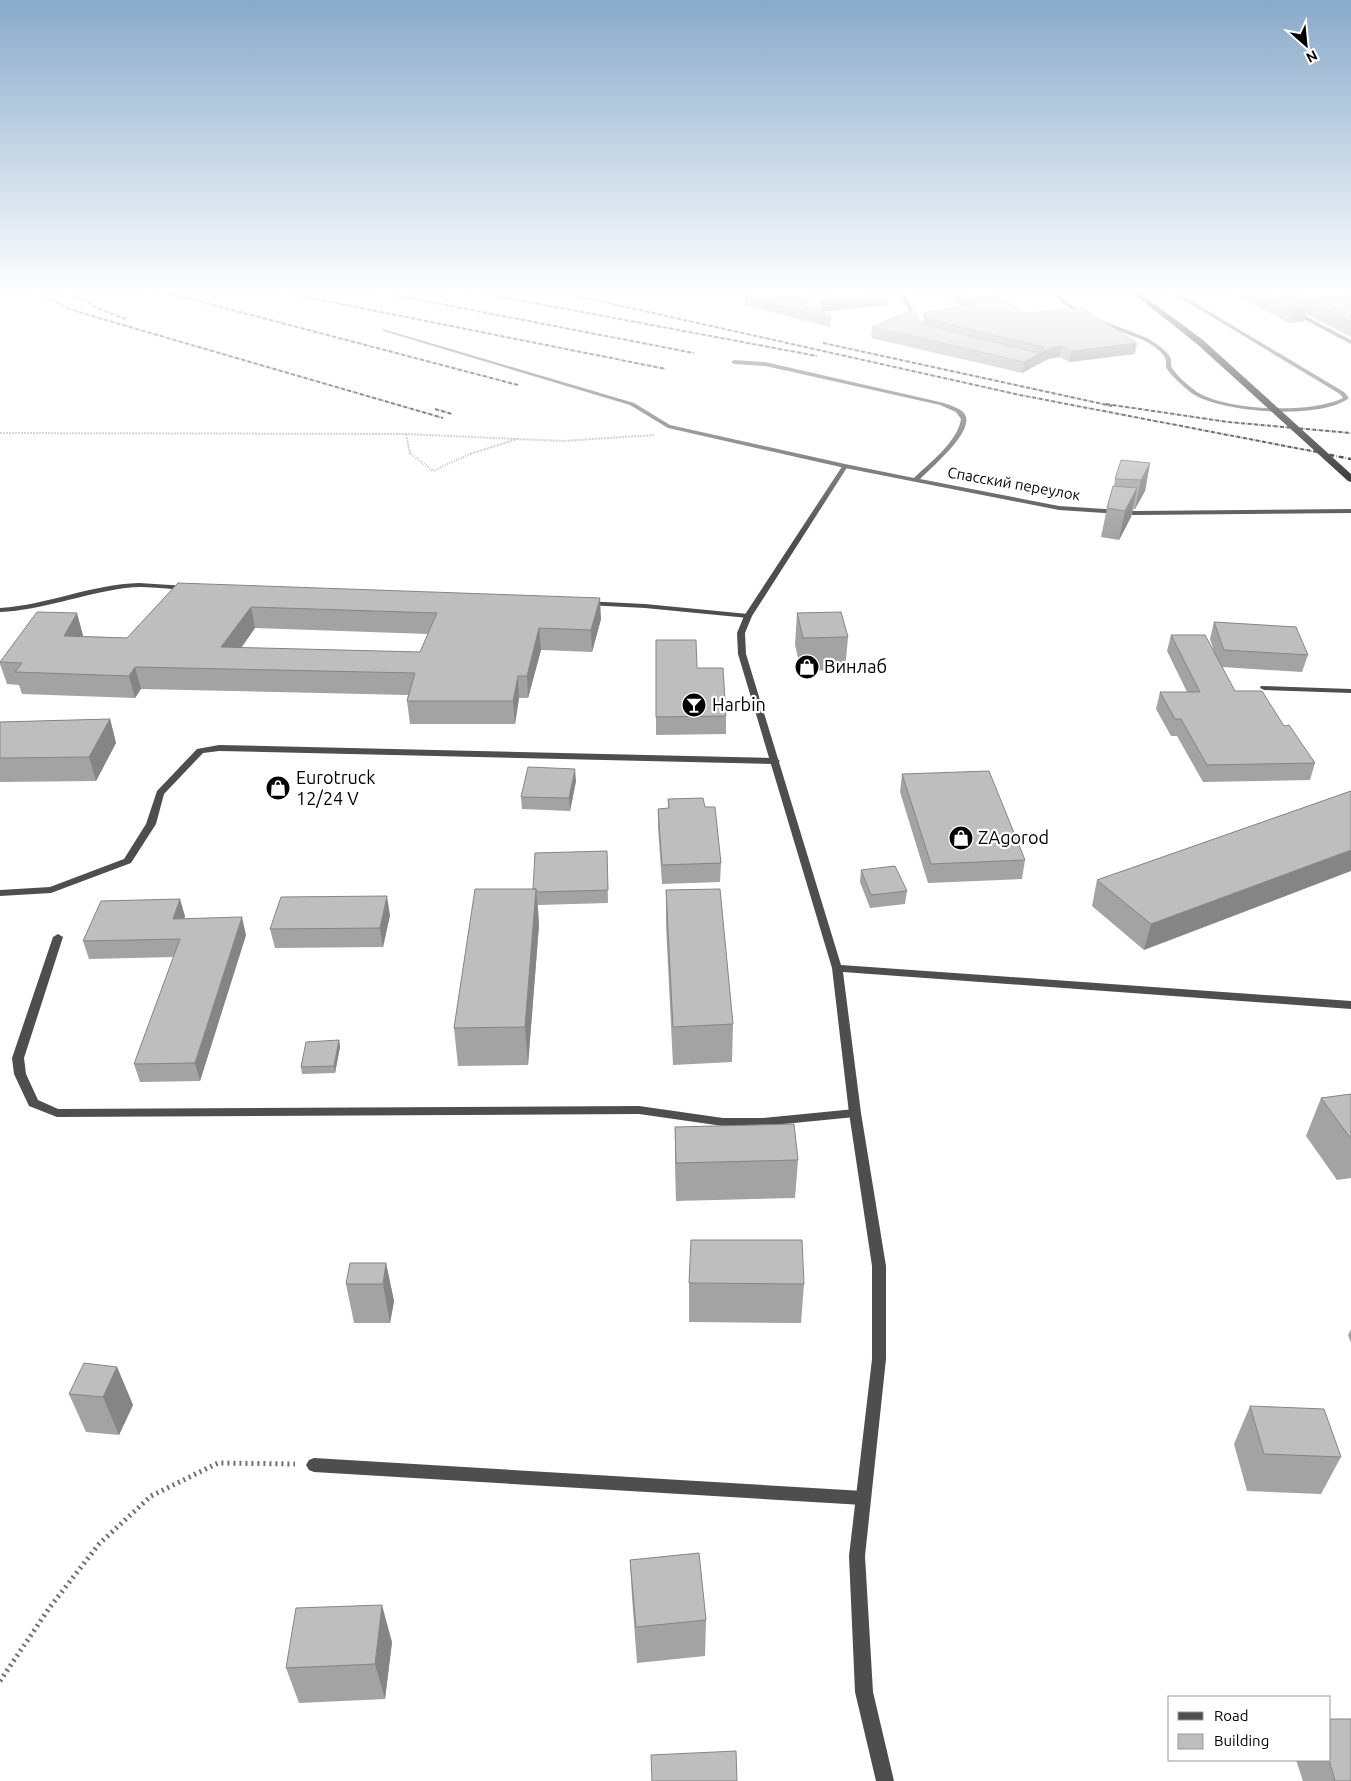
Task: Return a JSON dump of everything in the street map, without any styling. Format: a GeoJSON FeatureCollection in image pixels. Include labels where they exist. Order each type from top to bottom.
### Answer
{"type":"FeatureCollection","features":[{"type":"Feature","properties":{"kind":"highway"},"geometry":{"type":"LineString","coordinates":[[1234,373],[1351,479]]}},
{"type":"Feature","properties":{"kind":"street","name":"Спасский переулок"},"geometry":{"type":"LineString","coordinates":[[529,373],[632,404],[668,426],[845,466],[1059,508],[1168,513],[1351,510]]}},
{"type":"Feature","properties":{"kind":"street","name":"Спасский переулок"},"geometry":{"type":"LineString","coordinates":[[806,373],[942,404],[961,412],[964,418],[958,434],[916,479]]}},
{"type":"Feature","properties":{"kind":"street"},"geometry":{"type":"LineString","coordinates":[[1174,373],[1206,399],[1240,407],[1312,409],[1330,407],[1346,398],[1342,393],[1309,373]]}},
{"type":"Feature","properties":{"kind":"street"},"geometry":{"type":"LineString","coordinates":[[845,466],[748,616],[741,633],[742,654],[776,761],[837,968],[855,1113],[879,1266],[879,1359],[857,1556],[864,1692],[885,1781]]}},
{"type":"Feature","properties":{"kind":"street"},"geometry":{"type":"LineString","coordinates":[[0,610],[34,608],[95,591],[127,585],[197,588]]}},
{"type":"Feature","properties":{"kind":"street"},"geometry":{"type":"LineString","coordinates":[[576,603],[645,606],[748,616]]}},
{"type":"Feature","properties":{"kind":"street"},"geometry":{"type":"LineString","coordinates":[[1264,688],[1351,692]]}},
{"type":"Feature","properties":{"kind":"street"},"geometry":{"type":"LineString","coordinates":[[0,893],[51,890],[128,860],[151,824],[160,793],[200,751],[219,748],[776,761]]}},
{"type":"Feature","properties":{"kind":"street"},"geometry":{"type":"LineString","coordinates":[[58,937],[18,1058],[20,1074],[33,1103],[57,1113],[639,1110],[723,1122],[763,1122],[855,1113]]}},
{"type":"Feature","properties":{"kind":"street"},"geometry":{"type":"LineString","coordinates":[[837,968],[1351,1005]]}},
{"type":"Feature","properties":{"kind":"street"},"geometry":{"type":"LineString","coordinates":[[314,1465],[863,1498]]}},
{"type":"Feature","properties":{"kind":"path"},"geometry":{"type":"LineString","coordinates":[[0,433],[406,434],[563,441],[668,435],[688,430]]}},
{"type":"Feature","properties":{"kind":"path"},"geometry":{"type":"LineString","coordinates":[[406,434],[410,454],[433,471],[479,450],[517,439]]}},
{"type":"Feature","properties":{"kind":"path"},"geometry":{"type":"LineString","coordinates":[[0,1681],[50,1606],[99,1544],[151,1496],[218,1463],[314,1465]]}},
{"type":"Feature","properties":{"kind":"building"},"geometry":{"type":"Polygon","coordinates":[[[1121,460],[1150,463],[1141,480],[1115,479],[1121,460]]]}},
{"type":"Feature","properties":{"kind":"building"},"geometry":{"type":"Polygon","coordinates":[[[1113,486],[1137,488],[1125,511],[1107,508],[1113,486]]]}},
{"type":"Feature","properties":{"kind":"building"},"geometry":{"type":"Polygon","coordinates":[[[178,583],[600,598],[591,630],[539,628],[527,676],[518,676],[513,701],[407,701],[415,673],[135,667],[129,676],[15,672],[22,663],[0,662],[37,612],[77,613],[64,636],[127,638],[178,583]],[[251,607],[221,647],[420,652],[437,613],[251,607]]]}},
{"type":"Feature","properties":{"kind":"building"},"geometry":{"type":"Polygon","coordinates":[[[841,612],[848,637],[803,638],[797,613],[841,612]]]}},
{"type":"Feature","properties":{"kind":"building"},"geometry":{"type":"Polygon","coordinates":[[[1214,622],[1296,627],[1308,655],[1224,650],[1214,622]]]}},
{"type":"Feature","properties":{"kind":"building"},"geometry":{"type":"Polygon","coordinates":[[[1171,635],[1205,635],[1235,691],[1262,691],[1284,726],[1289,725],[1315,763],[1207,765],[1181,719],[1175,719],[1160,692],[1200,692],[1171,635]]]}},
{"type":"Feature","properties":{"kind":"building"},"geometry":{"type":"Polygon","coordinates":[[[656,640],[696,640],[697,668],[723,668],[726,716],[656,717],[656,640]]]}},
{"type":"Feature","properties":{"kind":"building"},"geometry":{"type":"Polygon","coordinates":[[[110,719],[89,757],[0,758],[0,722],[110,719]]]}},
{"type":"Feature","properties":{"kind":"building"},"geometry":{"type":"Polygon","coordinates":[[[528,767],[575,769],[569,798],[521,797],[528,767]]]}},
{"type":"Feature","properties":{"kind":"building"},"geometry":{"type":"Polygon","coordinates":[[[989,771],[1025,860],[931,864],[902,774],[989,771]]]}},
{"type":"Feature","properties":{"kind":"building"},"geometry":{"type":"Polygon","coordinates":[[[1351,791],[1351,850],[1151,924],[1097,880],[1351,791]]]}},
{"type":"Feature","properties":{"kind":"building"},"geometry":{"type":"Polygon","coordinates":[[[703,798],[705,807],[715,807],[721,863],[662,865],[658,809],[669,808],[668,799],[703,798]]]}},
{"type":"Feature","properties":{"kind":"building"},"geometry":{"type":"Polygon","coordinates":[[[607,851],[608,890],[537,892],[536,889],[533,889],[535,853],[607,851]]]}},
{"type":"Feature","properties":{"kind":"building"},"geometry":{"type":"Polygon","coordinates":[[[895,866],[907,891],[871,895],[861,870],[895,866]]]}},
{"type":"Feature","properties":{"kind":"building"},"geometry":{"type":"Polygon","coordinates":[[[475,889],[536,889],[525,1027],[454,1028],[475,889]]]}},
{"type":"Feature","properties":{"kind":"building"},"geometry":{"type":"Polygon","coordinates":[[[720,889],[733,1024],[673,1027],[666,890],[720,889]]]}},
{"type":"Feature","properties":{"kind":"building"},"geometry":{"type":"Polygon","coordinates":[[[387,896],[380,928],[270,929],[281,897],[387,896]]]}},
{"type":"Feature","properties":{"kind":"building"},"geometry":{"type":"Polygon","coordinates":[[[180,899],[173,919],[242,917],[195,1063],[134,1064],[180,939],[83,941],[101,901],[180,899]]]}},
{"type":"Feature","properties":{"kind":"building"},"geometry":{"type":"Polygon","coordinates":[[[339,1040],[334,1066],[301,1067],[306,1042],[339,1040]]]}},
{"type":"Feature","properties":{"kind":"building"},"geometry":{"type":"Polygon","coordinates":[[[1351,1094],[1351,1139],[1321,1098],[1351,1094]]]}},
{"type":"Feature","properties":{"kind":"building"},"geometry":{"type":"Polygon","coordinates":[[[794,1124],[798,1160],[676,1163],[675,1127],[794,1124]]]}},
{"type":"Feature","properties":{"kind":"building"},"geometry":{"type":"Polygon","coordinates":[[[691,1240],[802,1240],[804,1284],[689,1283],[691,1240]]]}},
{"type":"Feature","properties":{"kind":"building"},"geometry":{"type":"Polygon","coordinates":[[[350,1263],[386,1263],[383,1284],[346,1284],[350,1263]]]}},
{"type":"Feature","properties":{"kind":"building"},"geometry":{"type":"Polygon","coordinates":[[[84,1363],[117,1367],[103,1397],[69,1394],[84,1363]]]}},
{"type":"Feature","properties":{"kind":"building"},"geometry":{"type":"Polygon","coordinates":[[[1250,1406],[1324,1409],[1341,1457],[1264,1454],[1250,1406]]]}},
{"type":"Feature","properties":{"kind":"building"},"geometry":{"type":"Polygon","coordinates":[[[699,1553],[706,1620],[636,1627],[630,1560],[699,1553]]]}},
{"type":"Feature","properties":{"kind":"building"},"geometry":{"type":"Polygon","coordinates":[[[382,1605],[375,1664],[286,1668],[296,1608],[382,1605]]]}},
{"type":"Feature","properties":{"kind":"building"},"geometry":{"type":"Polygon","coordinates":[[[1331,1719],[1351,1719],[1351,1781],[1335,1781],[1329,1761],[1331,1761],[1331,1719]]]}},
{"type":"Feature","properties":{"kind":"building"},"geometry":{"type":"Polygon","coordinates":[[[736,1751],[737,1781],[652,1781],[651,1755],[736,1751]]]}},
{"type":"Feature","properties":{"kind":"railway"},"geometry":{"type":"LineString","coordinates":[[289,373],[443,418]]}},
{"type":"Feature","properties":{"kind":"railway"},"geometry":{"type":"LineString","coordinates":[[473,373],[518,385]]}},
{"type":"Feature","properties":{"kind":"railway"},"geometry":{"type":"LineString","coordinates":[[922,373],[1020,395],[1327,454]]}},
{"type":"Feature","properties":{"kind":"railway"},"geometry":{"type":"LineString","coordinates":[[961,373],[1112,406]]}},
{"type":"Feature","properties":{"kind":"railway"},"geometry":{"type":"LineString","coordinates":[[1106,404],[1228,422],[1351,433]]}},
{"type":"Feature","properties":{"kind":"railway"},"geometry":{"type":"LineString","coordinates":[[435,409],[452,414]]}},
{"type":"Feature","properties":{"kind":"railway"},"geometry":{"type":"LineString","coordinates":[[1320,453],[1351,459]]}},
{"type":"Feature","properties":{"kind":"place","name":"Винлаб"},"geometry":{"type":"Point","coordinates":[807,667]}},
{"type":"Feature","properties":{"kind":"place","name":"Harbin"},"geometry":{"type":"Point","coordinates":[694,705]}},
{"type":"Feature","properties":{"kind":"place","name":"Eurotruck 12/24 V"},"geometry":{"type":"Point","coordinates":[278,788]}},
{"type":"Feature","properties":{"kind":"place","name":"ZAgorod"},"geometry":{"type":"Point","coordinates":[961,838]}}]}
